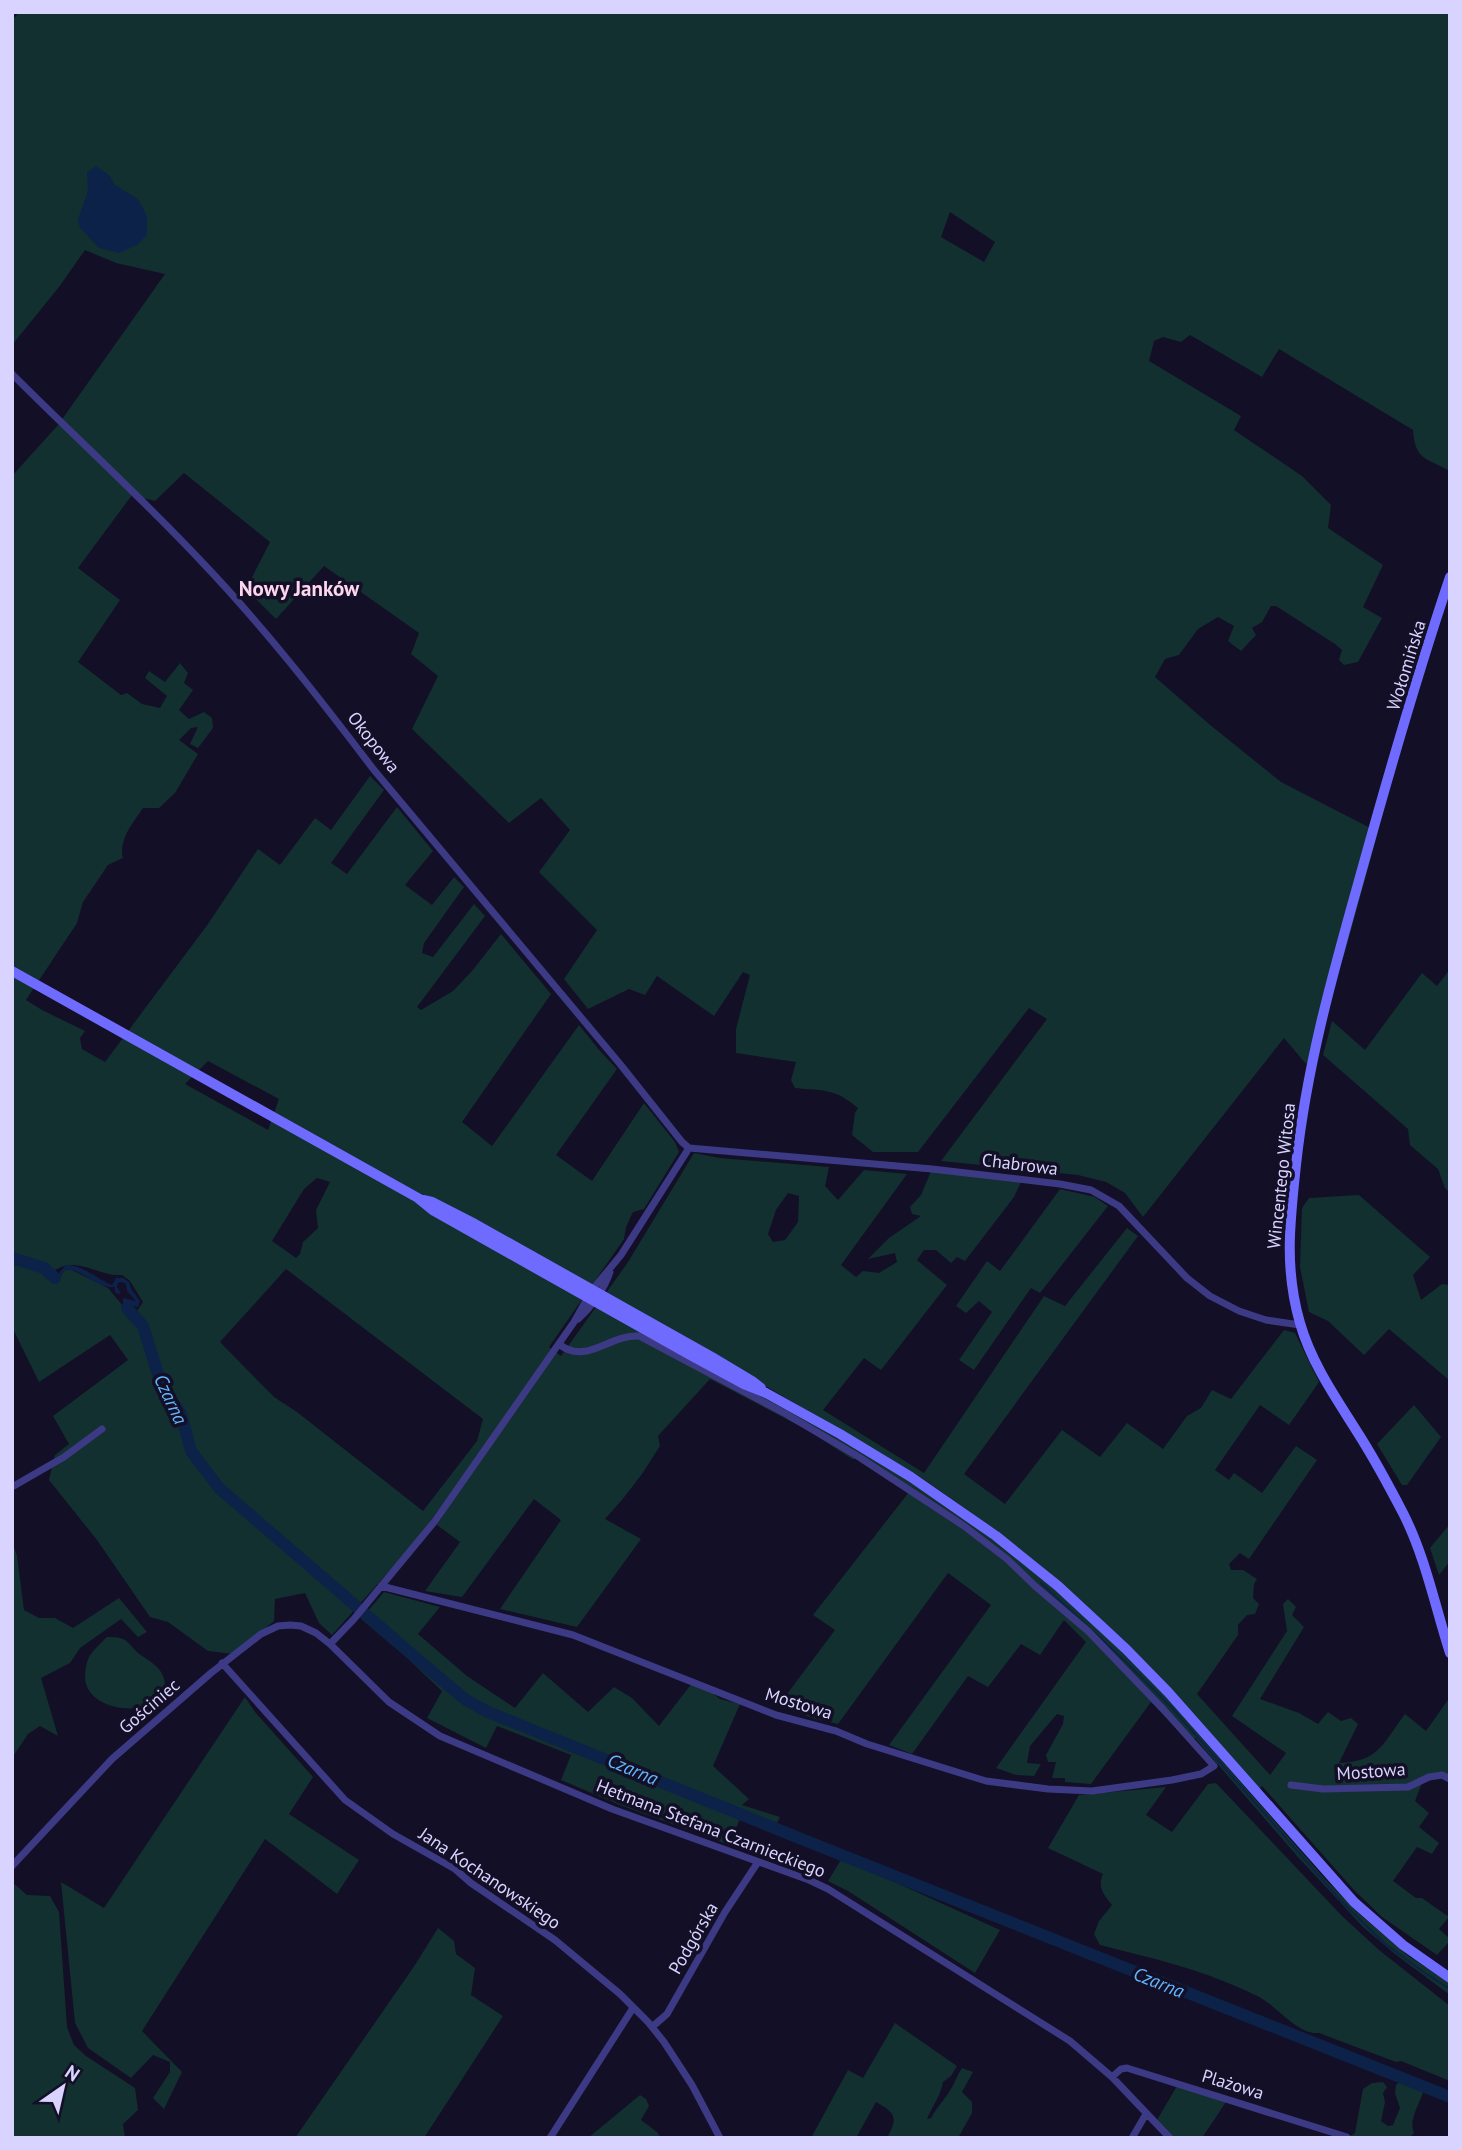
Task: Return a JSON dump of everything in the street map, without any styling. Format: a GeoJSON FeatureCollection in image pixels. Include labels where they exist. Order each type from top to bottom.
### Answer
{"type":"FeatureCollection","features":[{"type":"Feature","properties":{"kind":"main road","name":"Wołomińska"},"geometry":{"type":"LineString","coordinates":[[1392,762],[1450,577]]}},
{"type":"Feature","properties":{"kind":"main road","name":"Wincentego Witosa"},"geometry":{"type":"LineString","coordinates":[[1392,762],[1313,1051],[1303,1108],[1288,1252],[1300,1325],[1312,1356],[1403,1514],[1420,1555],[1450,1653]]}},
{"type":"Feature","properties":{"kind":"main road"},"geometry":{"type":"LineString","coordinates":[[12,971],[418,1198],[432,1202],[475,1224],[744,1384],[766,1393],[911,1477],[996,1536],[1058,1586],[1126,1649],[1168,1692],[1354,1902],[1403,1945],[1450,1978]]}},
{"type":"Feature","properties":{"kind":"street","name":"Okopowa"},"geometry":{"type":"LineString","coordinates":[[12,374],[200,560],[249,614],[341,725],[374,770],[689,1148]]}},
{"type":"Feature","properties":{"kind":"street"},"geometry":{"type":"LineString","coordinates":[[330,1644],[435,1521],[574,1322],[607,1280],[610,1270],[689,1148]]}},
{"type":"Feature","properties":{"kind":"street","name":"Chabrowa"},"geometry":{"type":"LineString","coordinates":[[689,1148],[932,1169],[1091,1190],[1119,1206],[1187,1278],[1210,1296],[1239,1311],[1266,1320],[1300,1325]]}},
{"type":"Feature","properties":{"kind":"street","name":"Mostowa"},"geometry":{"type":"LineString","coordinates":[[381,1586],[573,1635],[776,1715],[836,1731],[867,1744],[986,1781],[1048,1789],[1092,1791],[1172,1780],[1201,1774],[1214,1766],[1164,1709],[1088,1631],[1007,1559],[920,1496],[786,1415],[639,1336],[624,1336],[579,1353],[559,1344]]}},
{"type":"Feature","properties":{"kind":"street"},"geometry":{"type":"LineString","coordinates":[[12,1487],[64,1457],[102,1429]]}},
{"type":"Feature","properties":{"kind":"street","name":"Gościniec"},"geometry":{"type":"LineString","coordinates":[[12,1866],[111,1759],[222,1663],[261,1634],[283,1625],[295,1625],[308,1629],[330,1644]]}},
{"type":"Feature","properties":{"kind":"street","name":"Hetmana Stefana Czarnieckiego"},"geometry":{"type":"LineString","coordinates":[[330,1644],[389,1702],[440,1736],[612,1809],[809,1881],[845,1899],[1070,2041],[1112,2077],[1170,2138]]}},
{"type":"Feature","properties":{"kind":"street","name":"Jana Kochanowskiego"},"geometry":{"type":"LineString","coordinates":[[222,1663],[345,1800],[393,1834],[455,1869],[471,1883],[555,1940],[620,1994],[652,2027],[692,2085],[720,2138]]}},
{"type":"Feature","properties":{"kind":"street","name":"Mostowa"},"geometry":{"type":"LineString","coordinates":[[1291,1785],[1323,1789],[1408,1787],[1429,1777],[1442,1775],[1450,1779]]}},
{"type":"Feature","properties":{"kind":"street","name":"Podgórska"},"geometry":{"type":"LineString","coordinates":[[652,2027],[667,2014],[725,1912],[758,1862]]}},
{"type":"Feature","properties":{"kind":"street"},"geometry":{"type":"LineString","coordinates":[[550,2138],[633,2008]]}},
{"type":"Feature","properties":{"kind":"street","name":"Plażowa"},"geometry":{"type":"LineString","coordinates":[[1112,2077],[1121,2069],[1127,2068],[1347,2137]]}},
{"type":"Feature","properties":{"kind":"street"},"geometry":{"type":"LineString","coordinates":[[1132,2138],[1146,2113]]}},
{"type":"Feature","properties":{"kind":"green space"},"geometry":{"type":"Polygon","coordinates":[[[20,12],[1450,12],[1450,471],[1419,453],[1413,430],[1279,349],[1262,377],[1190,335],[1181,342],[1163,337],[1154,341],[1149,361],[1241,416],[1234,430],[1302,476],[1331,505],[1328,528],[1383,565],[1363,607],[1382,618],[1358,662],[1344,665],[1339,660],[1342,650],[1335,644],[1276,606],[1271,606],[1262,622],[1252,628],[1256,635],[1241,651],[1228,641],[1234,626],[1218,617],[1198,629],[1179,655],[1165,659],[1155,677],[1281,782],[1378,832],[1345,952],[1313,1051],[1306,1064],[1284,1038],[1143,1217],[1125,1193],[1106,1182],[1078,1175],[941,1161],[1047,1019],[1029,1008],[918,1152],[873,1152],[852,1135],[858,1108],[835,1094],[795,1088],[791,1080],[796,1062],[736,1053],[736,1029],[750,975],[743,972],[714,1016],[657,976],[645,995],[629,989],[588,1009],[564,979],[597,930],[539,872],[570,830],[541,798],[509,823],[412,729],[438,676],[411,654],[419,633],[324,566],[276,619],[246,589],[270,542],[184,473],[155,501],[132,495],[78,568],[120,600],[78,662],[121,695],[127,693],[142,704],[160,708],[167,696],[145,678],[149,671],[165,682],[180,663],[188,673],[184,683],[193,690],[179,710],[189,719],[204,712],[212,718],[213,728],[198,748],[190,744],[198,727],[191,728],[179,740],[198,754],[175,793],[159,808],[143,808],[124,838],[123,858],[108,865],[83,902],[77,923],[26,1000],[85,1031],[80,1038],[82,1049],[105,1062],[208,924],[258,849],[280,865],[315,818],[331,830],[370,776],[384,790],[331,863],[347,874],[397,807],[433,851],[405,885],[432,905],[454,877],[464,887],[424,943],[422,953],[433,957],[474,904],[485,916],[417,1007],[421,1010],[453,991],[501,934],[551,994],[462,1122],[492,1146],[579,1025],[617,1069],[556,1155],[592,1181],[644,1103],[675,1142],[679,1152],[644,1209],[633,1212],[624,1239],[549,1347],[561,1356],[628,1262],[694,1153],[720,1158],[829,1167],[825,1186],[838,1200],[864,1170],[907,1174],[841,1265],[856,1277],[863,1271],[879,1273],[897,1262],[895,1253],[868,1259],[889,1238],[921,1216],[912,1214],[910,1207],[921,1195],[932,1169],[1022,1180],[1014,1197],[965,1261],[957,1257],[951,1263],[936,1250],[924,1250],[917,1260],[947,1285],[881,1370],[864,1358],[823,1410],[924,1473],[1044,1296],[1065,1306],[1127,1228],[1138,1236],[964,1474],[1005,1504],[1062,1430],[1100,1457],[1127,1423],[1163,1449],[1187,1416],[1201,1408],[1212,1390],[1231,1399],[1284,1330],[1295,1333],[1319,1382],[1289,1425],[1260,1405],[1215,1470],[1229,1480],[1234,1473],[1262,1493],[1296,1446],[1317,1460],[1249,1559],[1240,1553],[1229,1564],[1231,1570],[1243,1570],[1257,1579],[1253,1598],[1259,1604],[1255,1614],[1247,1615],[1238,1625],[1238,1635],[1197,1694],[1270,1775],[1286,1753],[1232,1716],[1287,1631],[1283,1604],[1288,1599],[1296,1607],[1292,1615],[1304,1627],[1260,1699],[1299,1713],[1318,1724],[1328,1712],[1341,1721],[1351,1718],[1358,1724],[1339,1763],[1372,1755],[1405,1714],[1426,1731],[1450,1697],[1450,1784],[1441,1777],[1425,1775],[1415,1801],[1429,1813],[1419,1827],[1439,1843],[1432,1854],[1417,1847],[1393,1881],[1449,1917],[1439,1929],[1450,1941],[1437,1955],[1382,1917],[1354,1890],[1262,1786],[1259,1789],[1122,1638],[1026,1555],[922,1478],[706,1351],[774,1402],[918,1487],[982,1530],[1083,1613],[1146,1674],[1325,1879],[1357,1912],[1407,1955],[1450,1983],[1450,1995],[1363,1927],[1195,1738],[1188,1741],[1151,1702],[1091,1784],[1052,1778],[1056,1762],[1048,1762],[1046,1755],[1063,1724],[1064,1716],[1057,1714],[1030,1746],[1027,1763],[1041,1764],[1034,1776],[1016,1775],[996,1768],[1086,1642],[1064,1620],[1040,1655],[1021,1644],[988,1687],[968,1676],[912,1754],[889,1745],[991,1605],[948,1573],[838,1724],[778,1706],[835,1630],[813,1615],[909,1492],[809,1431],[710,1379],[658,1436],[660,1446],[642,1474],[605,1519],[641,1539],[577,1627],[500,1609],[561,1520],[534,1499],[462,1597],[425,1591],[460,1542],[437,1525],[450,1505],[445,1501],[416,1541],[332,1635],[319,1623],[305,1593],[275,1599],[274,1621],[234,1654],[208,1651],[168,1622],[150,1617],[97,1540],[49,1480],[55,1455],[69,1444],[53,1416],[128,1360],[110,1335],[39,1382],[12,1327],[12,476],[58,425],[165,274],[116,263],[85,250],[12,345],[12,20],[20,12]],[[950,212],[941,237],[984,262],[995,242],[950,212]],[[208,1061],[185,1084],[268,1130],[279,1099],[208,1061]],[[317,1178],[304,1189],[272,1241],[296,1258],[303,1242],[318,1228],[316,1210],[330,1182],[317,1178]],[[788,1193],[776,1210],[768,1234],[773,1242],[785,1240],[798,1222],[799,1196],[788,1193]],[[47,1264],[44,1268],[52,1279],[59,1278],[65,1270],[72,1270],[108,1288],[123,1306],[137,1311],[143,1302],[130,1281],[122,1275],[70,1265],[52,1272],[47,1264]],[[286,1269],[220,1342],[274,1397],[423,1511],[477,1441],[483,1419],[286,1269]]]}},
{"type":"Feature","properties":{"kind":"green space"},"geometry":{"type":"Polygon","coordinates":[[[1450,969],[1450,1193],[1445,1188],[1438,1169],[1410,1145],[1408,1129],[1323,1055],[1332,1021],[1365,1050],[1422,973],[1437,986],[1450,969]]]}},
{"type":"Feature","properties":{"kind":"green space"},"geometry":{"type":"Polygon","coordinates":[[[1060,1189],[1095,1197],[1108,1206],[1040,1293],[1031,1288],[974,1370],[959,1360],[992,1312],[979,1301],[966,1313],[956,1306],[987,1261],[1000,1271],[1060,1189]]]}},
{"type":"Feature","properties":{"kind":"green space"},"geometry":{"type":"Polygon","coordinates":[[[1359,1195],[1430,1257],[1413,1275],[1421,1300],[1442,1284],[1450,1285],[1450,1381],[1389,1329],[1364,1355],[1328,1321],[1309,1312],[1300,1267],[1302,1208],[1309,1198],[1359,1195]]]}},
{"type":"Feature","properties":{"kind":"green space"},"geometry":{"type":"Polygon","coordinates":[[[1414,1405],[1441,1437],[1407,1485],[1402,1485],[1377,1444],[1414,1405]]]}},
{"type":"Feature","properties":{"kind":"green space"},"geometry":{"type":"Polygon","coordinates":[[[1450,1524],[1450,1561],[1439,1575],[1430,1548],[1450,1524]]]}},
{"type":"Feature","properties":{"kind":"green space"},"geometry":{"type":"Polygon","coordinates":[[[12,1541],[17,1556],[24,1610],[39,1618],[55,1618],[73,1628],[119,1598],[147,1632],[138,1637],[121,1619],[80,1648],[70,1663],[41,1678],[58,1736],[40,1726],[28,1734],[12,1758],[12,1541]]]}},
{"type":"Feature","properties":{"kind":"green space"},"geometry":{"type":"Polygon","coordinates":[[[384,1592],[440,1607],[418,1634],[467,1676],[515,1708],[543,1673],[588,1712],[614,1687],[632,1698],[659,1726],[692,1683],[707,1689],[720,1699],[740,1704],[713,1766],[749,1799],[742,1805],[780,1817],[775,1827],[575,1745],[574,1749],[741,1816],[724,1843],[561,1780],[571,1755],[497,1726],[486,1748],[427,1718],[442,1691],[361,1619],[384,1592]]]}},
{"type":"Feature","properties":{"kind":"green space"},"geometry":{"type":"Polygon","coordinates":[[[107,1637],[125,1640],[161,1672],[165,1684],[162,1695],[153,1703],[141,1708],[111,1706],[98,1700],[89,1691],[85,1678],[87,1662],[107,1637]]]}},
{"type":"Feature","properties":{"kind":"green space"},"geometry":{"type":"Polygon","coordinates":[[[245,1697],[313,1777],[289,1814],[359,1860],[337,1894],[265,1839],[142,2031],[182,2072],[164,2109],[153,2098],[170,2072],[170,2062],[153,2055],[131,2078],[88,2048],[75,2023],[61,1882],[104,1908],[245,1697]]]}},
{"type":"Feature","properties":{"kind":"green space"},"geometry":{"type":"Polygon","coordinates":[[[1216,1783],[1342,1916],[1379,1950],[1450,2006],[1450,2081],[1401,2061],[1396,2062],[1304,2030],[1261,1998],[1223,1981],[1100,1945],[1094,1934],[1099,1921],[1112,1905],[1101,1887],[1103,1874],[1048,1848],[1079,1795],[1166,1787],[1146,1815],[1172,1832],[1208,1784],[1216,1783]]]}},
{"type":"Feature","properties":{"kind":"green space"},"geometry":{"type":"Polygon","coordinates":[[[842,1858],[1000,1930],[975,1973],[848,1891],[828,1881],[842,1858]]]}},
{"type":"Feature","properties":{"kind":"green space"},"geometry":{"type":"Polygon","coordinates":[[[12,1882],[27,1895],[50,1896],[59,1912],[67,2027],[74,2045],[86,2056],[135,2088],[138,2110],[123,2124],[125,2138],[12,2138],[12,1882]]]}},
{"type":"Feature","properties":{"kind":"green space"},"geometry":{"type":"Polygon","coordinates":[[[438,1928],[454,1941],[456,1954],[475,1968],[471,1995],[503,2016],[424,2138],[295,2138],[415,1965],[438,1928]]]}},
{"type":"Feature","properties":{"kind":"green space"},"geometry":{"type":"Polygon","coordinates":[[[895,2023],[957,2066],[943,2082],[927,2119],[931,2118],[949,2093],[962,2068],[973,2072],[962,2092],[972,2102],[972,2113],[958,2138],[887,2138],[893,2125],[893,2117],[888,2109],[876,2102],[856,2138],[811,2138],[848,2070],[863,2078],[895,2023]]]}},
{"type":"Feature","properties":{"kind":"green space"},"geometry":{"type":"Polygon","coordinates":[[[1401,2080],[1424,2090],[1413,2117],[1414,2133],[1409,2138],[1347,2138],[1355,2133],[1363,2089],[1372,2083],[1383,2082],[1387,2087],[1383,2093],[1385,2102],[1381,2121],[1388,2126],[1393,2125],[1400,2108],[1395,2093],[1396,2085],[1401,2080]]]}},
{"type":"Feature","properties":{"kind":"green space"},"geometry":{"type":"Polygon","coordinates":[[[1177,2086],[1226,2102],[1202,2138],[1173,2138],[1157,2120],[1177,2086]]]}},
{"type":"Feature","properties":{"kind":"green space"},"geometry":{"type":"Polygon","coordinates":[[[640,2095],[646,2099],[649,2106],[641,2120],[661,2138],[588,2138],[640,2095]]]}},
{"type":"Feature","properties":{"kind":"water"},"geometry":{"type":"Polygon","coordinates":[[[96,166],[109,175],[115,185],[138,199],[147,216],[147,235],[137,245],[119,253],[99,248],[80,228],[78,219],[88,191],[87,172],[96,166]]]}},
{"type":"Feature","properties":{"kind":"water"},"geometry":{"type":"Polygon","coordinates":[[[66,1265],[83,1269],[112,1285],[116,1278],[129,1282],[140,1301],[138,1307],[130,1306],[136,1320],[123,1308],[123,1298],[136,1301],[127,1291],[126,1284],[118,1283],[117,1287],[121,1293],[118,1294],[115,1287],[102,1285],[78,1272],[65,1270],[56,1280],[48,1276],[44,1268],[54,1275],[66,1265]]]}},
{"type":"Feature","properties":{"kind":"waterway","name":"Czarna"},"geometry":{"type":"LineString","coordinates":[[12,1258],[44,1268],[55,1278]]}},
{"type":"Feature","properties":{"kind":"waterway","name":"Czarna"},"geometry":{"type":"LineString","coordinates":[[127,1308],[143,1326],[161,1384],[181,1414],[191,1451],[219,1488],[466,1700],[488,1712],[804,1840],[1450,2097]]}},
{"type":"Feature","properties":{"kind":"waterway"},"geometry":{"type":"LineString","coordinates":[[1041,1583],[1171,1707],[1341,1901],[1384,1943],[1450,1989]]}},
{"type":"Feature","properties":{"kind":"district","name":"Nowy Janków"},"geometry":{"type":"Point","coordinates":[299,588]}}]}
